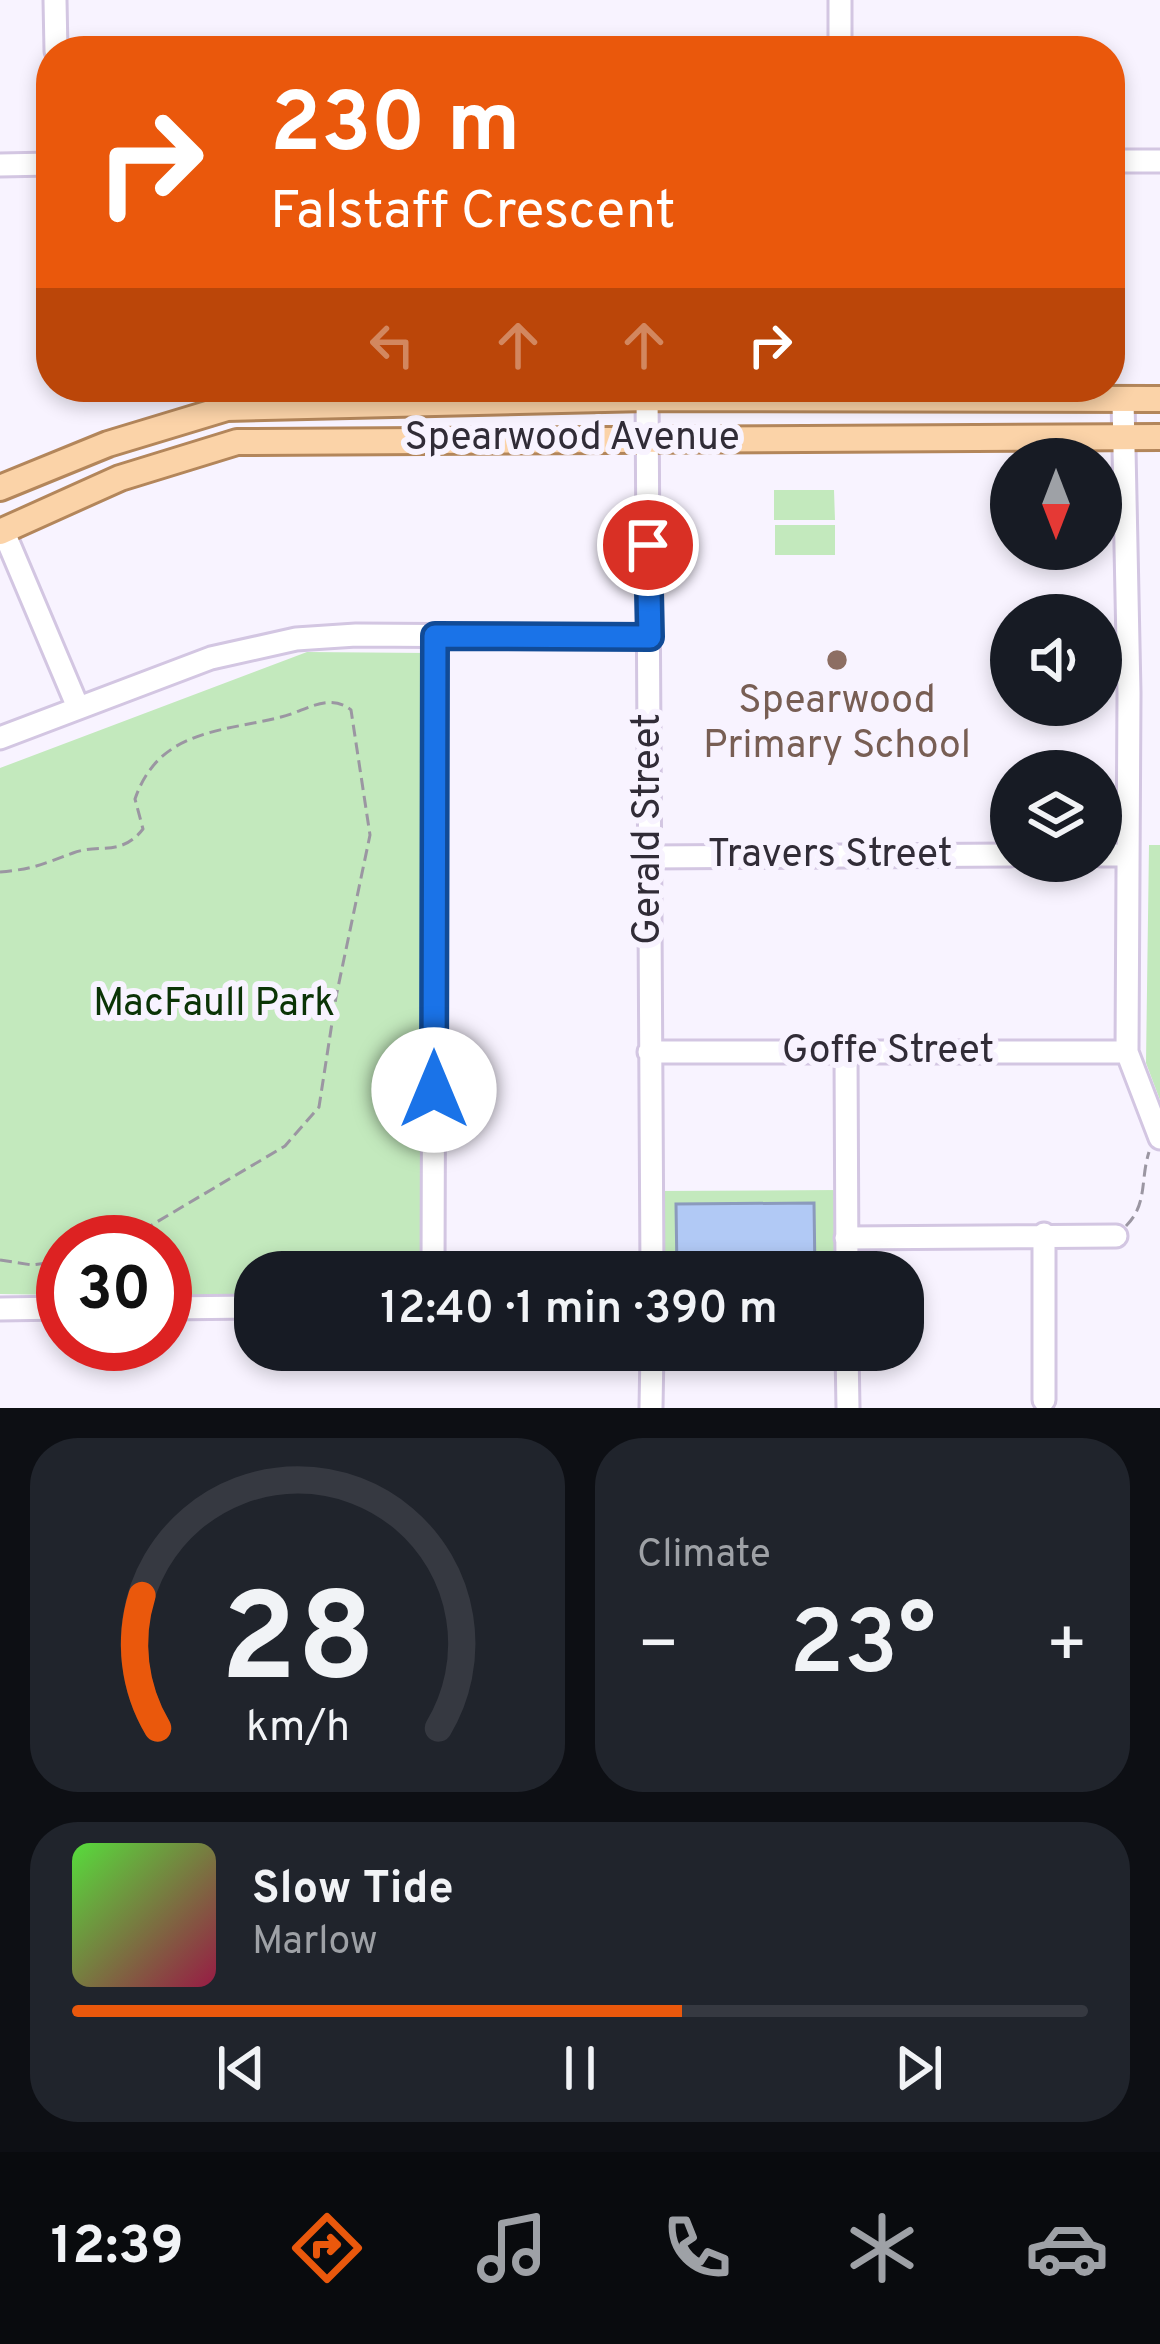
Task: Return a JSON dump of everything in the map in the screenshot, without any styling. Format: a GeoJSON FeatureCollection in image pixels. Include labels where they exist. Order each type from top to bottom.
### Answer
{"type":"FeatureCollection","features":[{"type":"Feature","properties":{"kind":"main road","name":"Spearwood Avenue"},"geometry":{"type":"LineString","coordinates":[[1125,400],[1160,399]]}},
{"type":"Feature","properties":{"kind":"main road","name":"Spearwood Avenue"},"geometry":{"type":"LineString","coordinates":[[0,488],[109,444],[227,408],[395,402]]}},
{"type":"Feature","properties":{"kind":"main road","name":"Spearwood Avenue"},"geometry":{"type":"LineString","coordinates":[[2,531],[120,478],[237,442],[1160,436]]}},
{"type":"Feature","properties":{"kind":"main road"},"geometry":{"type":"LineString","coordinates":[[109,444],[120,478]]}},
{"type":"Feature","properties":{"kind":"street"},"geometry":{"type":"LineString","coordinates":[[55,0],[56,36]]}},
{"type":"Feature","properties":{"kind":"street"},"geometry":{"type":"LineString","coordinates":[[840,0],[840,36]]}},
{"type":"Feature","properties":{"kind":"street"},"geometry":{"type":"LineString","coordinates":[[1125,161],[1160,160]]}},
{"type":"Feature","properties":{"kind":"street"},"geometry":{"type":"LineString","coordinates":[[0,165],[36,164]]}},
{"type":"Feature","properties":{"kind":"street","name":"Gerald Street"},"geometry":{"type":"LineString","coordinates":[[647,402],[652,1251]]}},
{"type":"Feature","properties":{"kind":"street"},"geometry":{"type":"LineString","coordinates":[[1124,402],[1130,693],[1127,1052],[1159,1137]]}},
{"type":"Feature","properties":{"kind":"street"},"geometry":{"type":"LineString","coordinates":[[2,531],[77,705]]}},
{"type":"Feature","properties":{"kind":"street"},"geometry":{"type":"LineString","coordinates":[[433,1251],[435,636]]}},
{"type":"Feature","properties":{"kind":"street"},"geometry":{"type":"LineString","coordinates":[[0,738],[77,705],[254,647],[296,639],[650,637]]}},
{"type":"Feature","properties":{"kind":"street","name":"Travers Street"},"geometry":{"type":"LineString","coordinates":[[649,857],[990,855]]}},
{"type":"Feature","properties":{"kind":"street"},"geometry":{"type":"LineString","coordinates":[[1122,855],[1128,855]]}},
{"type":"Feature","properties":{"kind":"street","name":"Goffe Street"},"geometry":{"type":"LineString","coordinates":[[650,1052],[1127,1052]]}},
{"type":"Feature","properties":{"kind":"street"},"geometry":{"type":"LineString","coordinates":[[846,1053],[846,1251]]}},
{"type":"Feature","properties":{"kind":"street"},"geometry":{"type":"LineString","coordinates":[[1044,1234],[1044,1400]]}},
{"type":"Feature","properties":{"kind":"street"},"geometry":{"type":"LineString","coordinates":[[846,1238],[1117,1235]]}},
{"type":"Feature","properties":{"kind":"street"},"geometry":{"type":"LineString","coordinates":[[192,1308],[234,1307]]}},
{"type":"Feature","properties":{"kind":"street"},"geometry":{"type":"LineString","coordinates":[[0,1309],[36,1308]]}},
{"type":"Feature","properties":{"kind":"street"},"geometry":{"type":"LineString","coordinates":[[651,1408],[652,1371]]}},
{"type":"Feature","properties":{"kind":"street"},"geometry":{"type":"LineString","coordinates":[[847,1371],[848,1408]]}},
{"type":"Feature","properties":{"kind":"path"},"geometry":{"type":"LineString","coordinates":[[0,872],[45,867],[83,850],[106,851],[139,835],[143,829],[135,799],[149,770],[176,746],[206,731],[284,717],[324,702],[336,701],[351,710],[370,835],[319,1107],[285,1146],[169,1215]]}},
{"type":"Feature","properties":{"kind":"path"},"geometry":{"type":"LineString","coordinates":[[1117,1235],[1142,1207],[1142,1174],[1159,1137]]}},
{"type":"Feature","properties":{"kind":"path"},"geometry":{"type":"LineString","coordinates":[[0,1260],[36,1264]]}},
{"type":"Feature","properties":{"kind":"green space"},"geometry":{"type":"Polygon","coordinates":[[[774,490],[834,490],[835,520],[774,520],[774,490]]]}},
{"type":"Feature","properties":{"kind":"green space"},"geometry":{"type":"Polygon","coordinates":[[[775,525],[835,525],[835,555],[775,555],[775,525]]]}},
{"type":"Feature","properties":{"kind":"green space","name":"MacFaull Park"},"geometry":{"type":"Polygon","coordinates":[[[307,652],[427,653],[428,1251],[234,1251],[234,1297],[192,1296],[192,1215],[36,1215],[36,1295],[0,1294],[0,768],[307,652]]]}},
{"type":"Feature","properties":{"kind":"green space"},"geometry":{"type":"Polygon","coordinates":[[[1149,845],[1160,845],[1160,1100],[1146,1063],[1149,845]]]}},
{"type":"Feature","properties":{"kind":"green space"},"geometry":{"type":"Polygon","coordinates":[[[841,1190],[841,1251],[657,1251],[657,1191],[841,1190]]]}},
{"type":"Feature","properties":{"kind":"water"},"geometry":{"type":"Polygon","coordinates":[[[814,1203],[815,1251],[677,1251],[676,1204],[814,1203]]]}},
{"type":"Feature","properties":{"kind":"place","name":"Spearwood Primary School"},"geometry":{"type":"Point","coordinates":[837,660]}},
{"type":"Feature","properties":{"kind":"route"},"geometry":{"type":"LineString","coordinates":[[434,1090],[435,636],[650,637],[648,545]]}}]}
